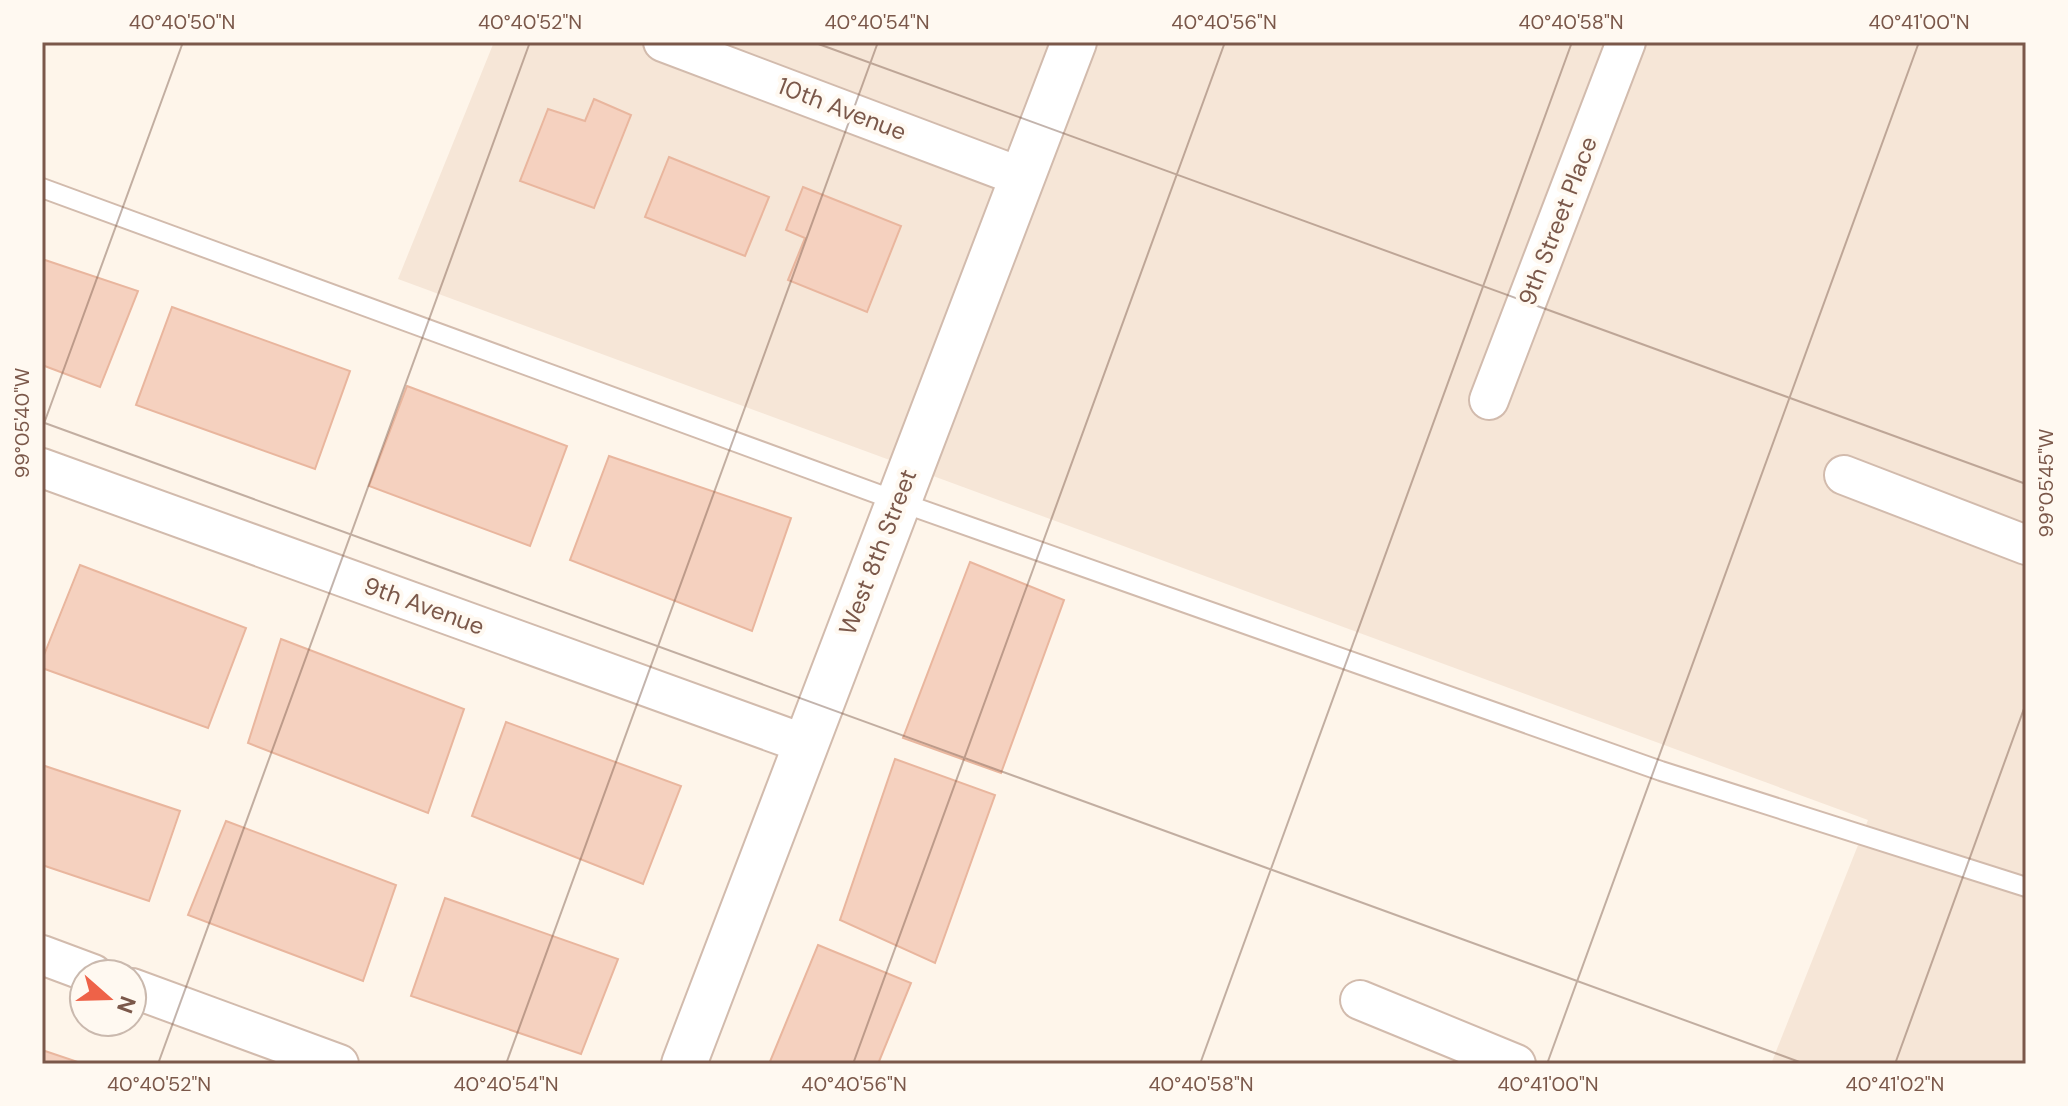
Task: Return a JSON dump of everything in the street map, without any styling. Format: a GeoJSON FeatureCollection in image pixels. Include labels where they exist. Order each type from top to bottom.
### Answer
{"type":"FeatureCollection","features":[{"type":"Feature","properties":{"kind":"street","name":"10th Avenue"},"geometry":{"type":"LineString","coordinates":[[663,42],[1021,177]]}},
{"type":"Feature","properties":{"kind":"street","name":"West 8th Street"},"geometry":{"type":"LineString","coordinates":[[684,1064],[1074,42]]}},
{"type":"Feature","properties":{"kind":"street","name":"9th Street Place"},"geometry":{"type":"LineString","coordinates":[[1489,400],[1626,42]]}},
{"type":"Feature","properties":{"kind":"street","name":"9th Avenue"},"geometry":{"type":"LineString","coordinates":[[42,468],[805,744]]}},
{"type":"Feature","properties":{"kind":"street"},"geometry":{"type":"LineString","coordinates":[[1844,475],[2026,545]]}},
{"type":"Feature","properties":{"kind":"street"},"geometry":{"type":"LineString","coordinates":[[42,955],[68,965]]}},
{"type":"Feature","properties":{"kind":"street"},"geometry":{"type":"LineString","coordinates":[[148,994],[339,1064]]}},
{"type":"Feature","properties":{"kind":"street"},"geometry":{"type":"LineString","coordinates":[[1360,1000],[1516,1064]]}},
{"type":"Feature","properties":{"kind":"lane"},"geometry":{"type":"LineString","coordinates":[[42,188],[897,501],[1661,771],[2026,887]]}},
{"type":"Feature","properties":{"kind":"shaded area"},"geometry":{"type":"Polygon","coordinates":[[[494,42],[2026,42],[2026,1064],[1771,1064],[1868,820],[398,279],[494,42]]]}},
{"type":"Feature","properties":{"kind":"building"},"geometry":{"type":"Polygon","coordinates":[[[594,99],[631,115],[594,208],[520,181],[548,109],[585,121],[594,99]]]}},
{"type":"Feature","properties":{"kind":"building"},"geometry":{"type":"Polygon","coordinates":[[[669,157],[769,197],[745,256],[645,217],[669,157]]]}},
{"type":"Feature","properties":{"kind":"building"},"geometry":{"type":"Polygon","coordinates":[[[803,187],[901,226],[867,312],[788,280],[805,238],[786,230],[803,187]]]}},
{"type":"Feature","properties":{"kind":"building"},"geometry":{"type":"Polygon","coordinates":[[[42,259],[138,291],[100,387],[42,365],[42,259]]]}},
{"type":"Feature","properties":{"kind":"building"},"geometry":{"type":"Polygon","coordinates":[[[172,307],[350,371],[315,469],[136,405],[172,307]]]}},
{"type":"Feature","properties":{"kind":"building"},"geometry":{"type":"Polygon","coordinates":[[[407,386],[567,446],[530,546],[369,486],[407,386]]]}},
{"type":"Feature","properties":{"kind":"building"},"geometry":{"type":"Polygon","coordinates":[[[609,456],[791,518],[752,631],[570,560],[609,456]]]}},
{"type":"Feature","properties":{"kind":"building"},"geometry":{"type":"Polygon","coordinates":[[[970,562],[1064,600],[1001,773],[903,738],[970,562]]]}},
{"type":"Feature","properties":{"kind":"building"},"geometry":{"type":"Polygon","coordinates":[[[80,565],[246,628],[208,728],[42,668],[42,660],[80,565]]]}},
{"type":"Feature","properties":{"kind":"building"},"geometry":{"type":"Polygon","coordinates":[[[281,639],[464,709],[428,813],[248,743],[281,639]]]}},
{"type":"Feature","properties":{"kind":"building"},"geometry":{"type":"Polygon","coordinates":[[[506,722],[681,786],[643,884],[472,816],[506,722]]]}},
{"type":"Feature","properties":{"kind":"building"},"geometry":{"type":"Polygon","coordinates":[[[895,759],[995,795],[935,963],[840,920],[895,759]]]}},
{"type":"Feature","properties":{"kind":"building"},"geometry":{"type":"Polygon","coordinates":[[[42,765],[180,811],[149,901],[42,865],[42,765]]]}},
{"type":"Feature","properties":{"kind":"building"},"geometry":{"type":"Polygon","coordinates":[[[226,821],[396,885],[363,981],[188,915],[226,821]]]}},
{"type":"Feature","properties":{"kind":"building"},"geometry":{"type":"Polygon","coordinates":[[[445,898],[618,959],[581,1054],[411,996],[445,898]]]}},
{"type":"Feature","properties":{"kind":"building"},"geometry":{"type":"Polygon","coordinates":[[[818,945],[911,983],[878,1064],[769,1064],[818,945]]]}},
{"type":"Feature","properties":{"kind":"building"},"geometry":{"type":"Polygon","coordinates":[[[42,1050],[78,1062],[42,1064],[42,1050]]]}}]}
